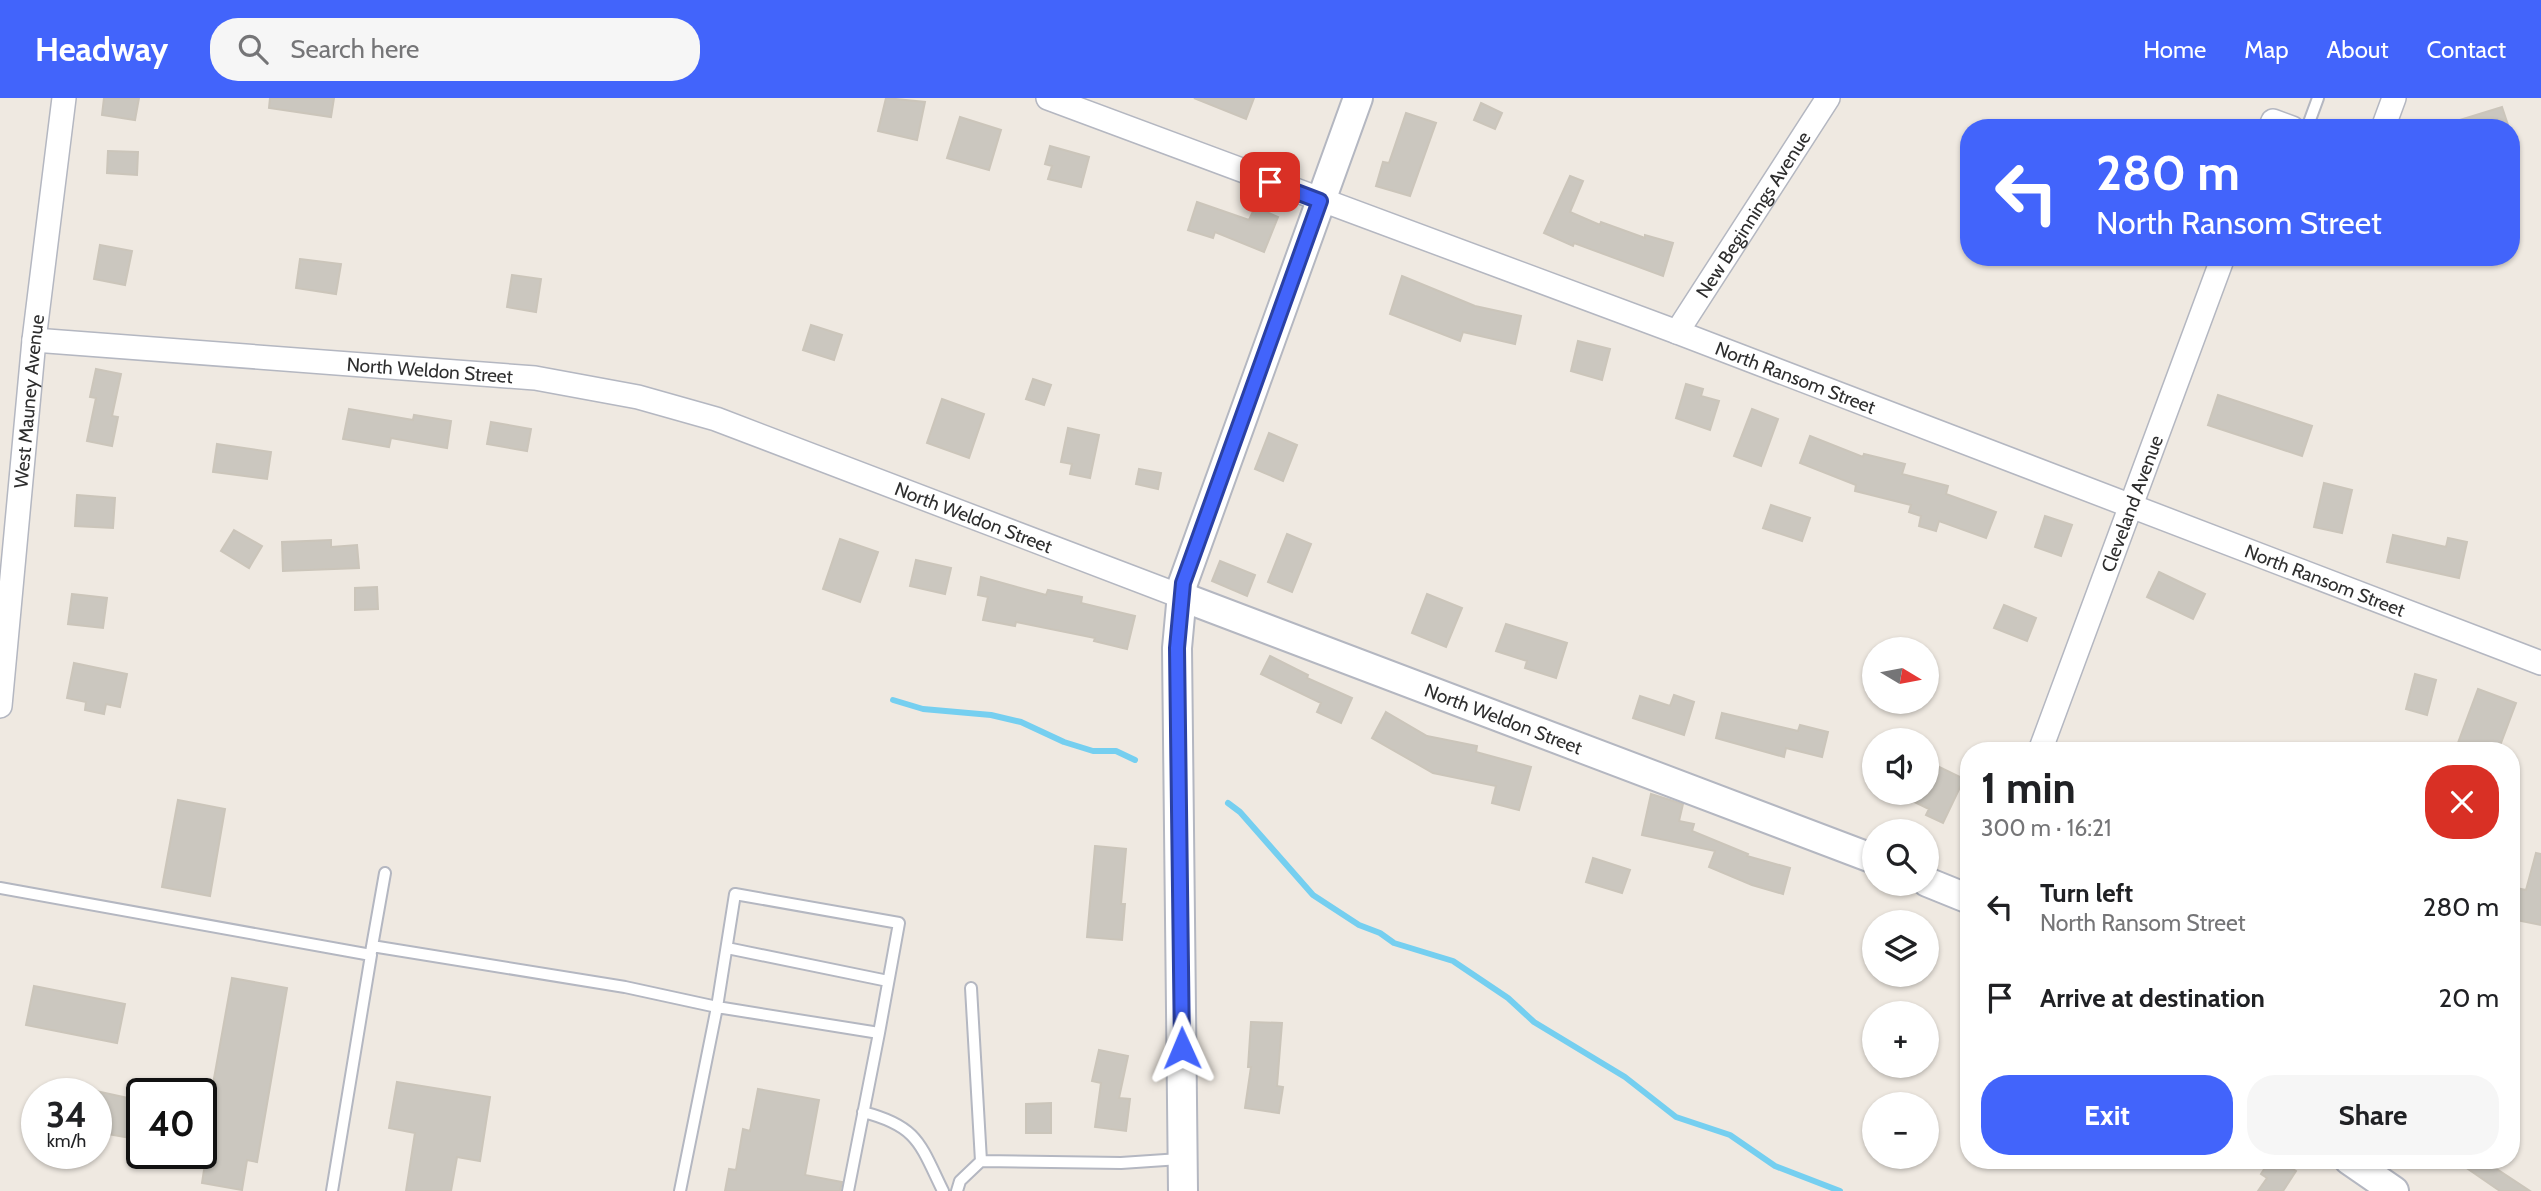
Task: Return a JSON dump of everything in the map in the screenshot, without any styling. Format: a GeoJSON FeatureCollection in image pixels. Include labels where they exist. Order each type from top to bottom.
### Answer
{"type":"FeatureCollection","features":[{"type":"Feature","properties":{"kind":"street","name":"West Mauney Avenue"},"geometry":{"type":"LineString","coordinates":[[0,706],[3,643],[34,340],[64,98]]}},
{"type":"Feature","properties":{"kind":"street","name":"North Ransom Street"},"geometry":{"type":"LineString","coordinates":[[1048,98],[1320,201],[1677,331],[2541,663]]}},
{"type":"Feature","properties":{"kind":"street"},"geometry":{"type":"LineString","coordinates":[[1183,1191],[1177,648],[1180,596],[1215,488],[1358,98]]}},
{"type":"Feature","properties":{"kind":"street","name":"New Beginnings Avenue"},"geometry":{"type":"LineString","coordinates":[[1677,331],[1828,98]]}},
{"type":"Feature","properties":{"kind":"street"},"geometry":{"type":"LineString","coordinates":[[2386,119],[2394,98]]}},
{"type":"Feature","properties":{"kind":"street","name":"Cleveland Avenue"},"geometry":{"type":"LineString","coordinates":[[2043,742],[2220,266]]}},
{"type":"Feature","properties":{"kind":"street","name":"North Weldon Street"},"geometry":{"type":"LineString","coordinates":[[34,340],[535,378],[638,397],[716,419],[1862,854]]}},
{"type":"Feature","properties":{"kind":"street"},"geometry":{"type":"LineString","coordinates":[[1939,886],[1960,895]]}},
{"type":"Feature","properties":{"kind":"street"},"geometry":{"type":"LineString","coordinates":[[2362,1169],[2394,1191]]}},
{"type":"Feature","properties":{"kind":"lane"},"geometry":{"type":"LineString","coordinates":[[2310,119],[2318,98]]}},
{"type":"Feature","properties":{"kind":"lane"},"geometry":{"type":"LineString","coordinates":[[332,1191],[385,873]]}},
{"type":"Feature","properties":{"kind":"lane"},"geometry":{"type":"LineString","coordinates":[[0,888],[372,950],[625,987],[717,1007],[879,1033]]}},
{"type":"Feature","properties":{"kind":"lane"},"geometry":{"type":"LineString","coordinates":[[680,1191],[717,1007],[735,894],[899,923],[848,1191]]}},
{"type":"Feature","properties":{"kind":"lane"},"geometry":{"type":"LineString","coordinates":[[727,948],[888,981]]}},
{"type":"Feature","properties":{"kind":"lane"},"geometry":{"type":"LineString","coordinates":[[971,988],[981,1161]]}},
{"type":"Feature","properties":{"kind":"lane"},"geometry":{"type":"LineString","coordinates":[[863,1112],[891,1119],[907,1129],[919,1142],[943,1191]]}},
{"type":"Feature","properties":{"kind":"lane"},"geometry":{"type":"LineString","coordinates":[[957,1191],[960,1181],[981,1161],[1121,1163],[1183,1159]]}},
{"type":"Feature","properties":{"kind":"building"},"geometry":{"type":"Polygon","coordinates":[[[104,98],[139,98],[135,120],[102,115],[104,98]]]}},
{"type":"Feature","properties":{"kind":"building"},"geometry":{"type":"Polygon","coordinates":[[[270,98],[334,98],[331,117],[269,108],[270,98]]]}},
{"type":"Feature","properties":{"kind":"building"},"geometry":{"type":"Polygon","coordinates":[[[886,98],[925,102],[917,140],[878,131],[886,98]]]}},
{"type":"Feature","properties":{"kind":"building"},"geometry":{"type":"Polygon","coordinates":[[[1194,98],[1254,98],[1246,119],[1194,98]]]}},
{"type":"Feature","properties":{"kind":"building"},"geometry":{"type":"Polygon","coordinates":[[[1481,103],[1502,113],[1495,129],[1474,120],[1481,103]]]}},
{"type":"Feature","properties":{"kind":"building"},"geometry":{"type":"Polygon","coordinates":[[[2502,107],[2506,119],[2463,119],[2502,107]]]}},
{"type":"Feature","properties":{"kind":"building"},"geometry":{"type":"Polygon","coordinates":[[[1406,113],[1436,123],[1410,196],[1376,186],[1383,162],[1389,163],[1406,113]]]}},
{"type":"Feature","properties":{"kind":"building"},"geometry":{"type":"Polygon","coordinates":[[[960,117],[1001,130],[989,170],[947,158],[960,117]]]}},
{"type":"Feature","properties":{"kind":"building"},"geometry":{"type":"Polygon","coordinates":[[[1050,146],[1089,157],[1081,187],[1048,179],[1052,166],[1045,164],[1050,146]]]}},
{"type":"Feature","properties":{"kind":"building"},"geometry":{"type":"Polygon","coordinates":[[[108,151],[138,152],[137,175],[107,173],[108,151]]]}},
{"type":"Feature","properties":{"kind":"building"},"geometry":{"type":"Polygon","coordinates":[[[1570,176],[1583,181],[1570,212],[1600,225],[1601,222],[1645,238],[1645,235],[1673,243],[1663,276],[1574,243],[1573,246],[1544,233],[1570,176]]]}},
{"type":"Feature","properties":{"kind":"building"},"geometry":{"type":"Polygon","coordinates":[[[1197,202],[1249,220],[1255,207],[1278,217],[1264,252],[1215,232],[1213,238],[1188,230],[1197,202]]]}},
{"type":"Feature","properties":{"kind":"building"},"geometry":{"type":"Polygon","coordinates":[[[100,245],[132,251],[125,285],[94,279],[100,245]]]}},
{"type":"Feature","properties":{"kind":"building"},"geometry":{"type":"Polygon","coordinates":[[[300,259],[341,264],[336,294],[296,288],[300,259]]]}},
{"type":"Feature","properties":{"kind":"building"},"geometry":{"type":"Polygon","coordinates":[[[512,275],[541,279],[536,312],[507,307],[512,275]]]}},
{"type":"Feature","properties":{"kind":"building"},"geometry":{"type":"Polygon","coordinates":[[[1402,276],[1475,306],[1521,316],[1515,344],[1463,332],[1460,341],[1390,314],[1402,276]]]}},
{"type":"Feature","properties":{"kind":"building"},"geometry":{"type":"Polygon","coordinates":[[[811,325],[842,335],[834,360],[803,350],[811,325]]]}},
{"type":"Feature","properties":{"kind":"building"},"geometry":{"type":"Polygon","coordinates":[[[1578,341],[1610,349],[1602,380],[1571,371],[1578,341]]]}},
{"type":"Feature","properties":{"kind":"building"},"geometry":{"type":"Polygon","coordinates":[[[96,369],[121,374],[112,416],[118,417],[112,446],[87,441],[96,398],[90,397],[96,369]]]}},
{"type":"Feature","properties":{"kind":"building"},"geometry":{"type":"Polygon","coordinates":[[[1033,379],[1051,385],[1044,405],[1026,399],[1033,379]]]}},
{"type":"Feature","properties":{"kind":"building"},"geometry":{"type":"Polygon","coordinates":[[[1686,384],[1703,389],[1701,396],[1719,401],[1710,430],[1676,418],[1686,384]]]}},
{"type":"Feature","properties":{"kind":"building"},"geometry":{"type":"Polygon","coordinates":[[[2218,395],[2312,426],[2302,456],[2208,425],[2218,395]]]}},
{"type":"Feature","properties":{"kind":"building"},"geometry":{"type":"Polygon","coordinates":[[[942,399],[984,414],[969,458],[927,443],[942,399]]]}},
{"type":"Feature","properties":{"kind":"building"},"geometry":{"type":"Polygon","coordinates":[[[349,409],[413,420],[414,415],[451,421],[447,448],[391,438],[389,447],[343,439],[349,409]]]}},
{"type":"Feature","properties":{"kind":"building"},"geometry":{"type":"Polygon","coordinates":[[[1752,409],[1778,419],[1761,466],[1734,456],[1752,409]]]}},
{"type":"Feature","properties":{"kind":"building"},"geometry":{"type":"Polygon","coordinates":[[[491,422],[531,429],[527,451],[487,444],[491,422]]]}},
{"type":"Feature","properties":{"kind":"building"},"geometry":{"type":"Polygon","coordinates":[[[1068,428],[1099,435],[1090,478],[1070,474],[1072,464],[1061,462],[1068,428]]]}},
{"type":"Feature","properties":{"kind":"building"},"geometry":{"type":"Polygon","coordinates":[[[1269,433],[1297,445],[1283,481],[1255,469],[1269,433]]]}},
{"type":"Feature","properties":{"kind":"building"},"geometry":{"type":"Polygon","coordinates":[[[1810,436],[1863,457],[1864,454],[1905,464],[1902,474],[1948,486],[1946,494],[1996,512],[1986,538],[1939,521],[1936,531],[1919,526],[1921,516],[1909,512],[1911,505],[1855,491],[1856,485],[1800,463],[1810,436]]]}},
{"type":"Feature","properties":{"kind":"building"},"geometry":{"type":"Polygon","coordinates":[[[217,444],[271,452],[267,479],[213,472],[217,444]]]}},
{"type":"Feature","properties":{"kind":"building"},"geometry":{"type":"Polygon","coordinates":[[[1139,469],[1161,473],[1158,489],[1136,484],[1139,469]]]}},
{"type":"Feature","properties":{"kind":"building"},"geometry":{"type":"Polygon","coordinates":[[[2324,483],[2352,490],[2342,533],[2314,527],[2324,483]]]}},
{"type":"Feature","properties":{"kind":"building"},"geometry":{"type":"Polygon","coordinates":[[[77,495],[115,498],[113,528],[75,526],[77,495]]]}},
{"type":"Feature","properties":{"kind":"building"},"geometry":{"type":"Polygon","coordinates":[[[1771,505],[1810,518],[1802,541],[1763,528],[1771,505]]]}},
{"type":"Feature","properties":{"kind":"building"},"geometry":{"type":"Polygon","coordinates":[[[2045,516],[2072,525],[2061,556],[2035,547],[2045,516]]]}},
{"type":"Feature","properties":{"kind":"building"},"geometry":{"type":"Polygon","coordinates":[[[234,530],[262,546],[249,568],[221,551],[234,530]]]}},
{"type":"Feature","properties":{"kind":"building"},"geometry":{"type":"Polygon","coordinates":[[[1287,534],[1311,544],[1292,592],[1268,582],[1287,534]]]}},
{"type":"Feature","properties":{"kind":"building"},"geometry":{"type":"Polygon","coordinates":[[[2393,535],[2446,547],[2448,538],[2467,542],[2459,578],[2387,562],[2393,535]]]}},
{"type":"Feature","properties":{"kind":"building"},"geometry":{"type":"Polygon","coordinates":[[[840,539],[878,552],[860,602],[823,589],[840,539]]]}},
{"type":"Feature","properties":{"kind":"building"},"geometry":{"type":"Polygon","coordinates":[[[331,540],[331,547],[357,545],[359,568],[283,571],[282,542],[331,540]]]}},
{"type":"Feature","properties":{"kind":"building"},"geometry":{"type":"Polygon","coordinates":[[[916,560],[951,568],[945,594],[910,586],[916,560]]]}},
{"type":"Feature","properties":{"kind":"building"},"geometry":{"type":"Polygon","coordinates":[[[1220,561],[1255,575],[1247,596],[1212,581],[1220,561]]]}},
{"type":"Feature","properties":{"kind":"building"},"geometry":{"type":"Polygon","coordinates":[[[2159,572],[2205,594],[2193,619],[2147,597],[2159,572]]]}},
{"type":"Feature","properties":{"kind":"building"},"geometry":{"type":"Polygon","coordinates":[[[981,577],[1046,595],[1048,590],[1082,597],[1081,603],[1135,616],[1127,649],[1094,641],[1095,638],[1016,622],[1015,626],[983,620],[988,597],[978,595],[981,577]]]}},
{"type":"Feature","properties":{"kind":"building"},"geometry":{"type":"Polygon","coordinates":[[[377,587],[378,609],[355,610],[355,588],[377,587]]]}},
{"type":"Feature","properties":{"kind":"building"},"geometry":{"type":"Polygon","coordinates":[[[72,594],[107,598],[103,628],[68,624],[72,594]]]}},
{"type":"Feature","properties":{"kind":"building"},"geometry":{"type":"Polygon","coordinates":[[[1427,594],[1462,608],[1446,647],[1412,633],[1427,594]]]}},
{"type":"Feature","properties":{"kind":"building"},"geometry":{"type":"Polygon","coordinates":[[[2004,605],[2036,618],[2027,641],[1994,628],[2004,605]]]}},
{"type":"Feature","properties":{"kind":"building"},"geometry":{"type":"Polygon","coordinates":[[[1506,624],[1567,643],[1556,678],[1525,668],[1527,661],[1496,651],[1506,624]]]}},
{"type":"Feature","properties":{"kind":"building"},"geometry":{"type":"Polygon","coordinates":[[[1270,656],[1308,675],[1307,678],[1352,698],[1341,723],[1317,712],[1321,703],[1261,674],[1270,656]]]}},
{"type":"Feature","properties":{"kind":"building"},"geometry":{"type":"Polygon","coordinates":[[[74,663],[127,674],[120,707],[106,704],[104,714],[85,710],[86,702],[67,698],[74,663]]]}},
{"type":"Feature","properties":{"kind":"building"},"geometry":{"type":"Polygon","coordinates":[[[2415,674],[2436,680],[2427,715],[2406,709],[2415,674]]]}},
{"type":"Feature","properties":{"kind":"building"},"geometry":{"type":"Polygon","coordinates":[[[2478,689],[2516,703],[2501,742],[2458,742],[2478,689]]]}},
{"type":"Feature","properties":{"kind":"building"},"geometry":{"type":"Polygon","coordinates":[[[1674,695],[1694,702],[1684,735],[1633,718],[1640,696],[1670,706],[1674,695]]]}},
{"type":"Feature","properties":{"kind":"building"},"geometry":{"type":"Polygon","coordinates":[[[1386,712],[1427,736],[1477,746],[1476,752],[1531,767],[1519,810],[1492,803],[1496,786],[1433,773],[1372,738],[1386,712]]]}},
{"type":"Feature","properties":{"kind":"building"},"geometry":{"type":"Polygon","coordinates":[[[1722,713],[1798,731],[1800,725],[1828,732],[1822,757],[1786,748],[1784,757],[1716,738],[1722,713]]]}},
{"type":"Feature","properties":{"kind":"building"},"geometry":{"type":"Polygon","coordinates":[[[1939,767],[1960,777],[1960,787],[1943,823],[1926,815],[1929,809],[1921,805],[1939,805],[1939,767]]]}},
{"type":"Feature","properties":{"kind":"building"},"geometry":{"type":"Polygon","coordinates":[[[1651,794],[1683,804],[1679,821],[1694,824],[1692,831],[1748,854],[1747,856],[1790,868],[1783,894],[1752,885],[1709,867],[1715,851],[1642,835],[1651,794]]]}},
{"type":"Feature","properties":{"kind":"building"},"geometry":{"type":"Polygon","coordinates":[[[178,800],[225,809],[210,896],[162,887],[178,800]]]}},
{"type":"Feature","properties":{"kind":"building"},"geometry":{"type":"Polygon","coordinates":[[[1095,846],[1126,849],[1121,904],[1125,904],[1122,940],[1087,937],[1095,846]]]}},
{"type":"Feature","properties":{"kind":"building"},"geometry":{"type":"Polygon","coordinates":[[[2536,853],[2541,854],[2541,925],[2520,921],[2520,889],[2526,890],[2536,853]]]}},
{"type":"Feature","properties":{"kind":"building"},"geometry":{"type":"Polygon","coordinates":[[[1593,858],[1630,870],[1622,893],[1586,882],[1593,858]]]}},
{"type":"Feature","properties":{"kind":"building"},"geometry":{"type":"Polygon","coordinates":[[[232,978],[287,988],[257,1162],[247,1160],[242,1190],[202,1183],[204,1169],[217,1169],[217,1078],[214,1078],[232,978]]]}},
{"type":"Feature","properties":{"kind":"building"},"geometry":{"type":"Polygon","coordinates":[[[34,986],[125,1004],[117,1043],[26,1025],[34,986]]]}},
{"type":"Feature","properties":{"kind":"building"},"geometry":{"type":"Polygon","coordinates":[[[1251,1022],[1282,1023],[1277,1086],[1283,1087],[1279,1113],[1245,1108],[1251,1067],[1248,1067],[1251,1022]]]}},
{"type":"Feature","properties":{"kind":"building"},"geometry":{"type":"Polygon","coordinates":[[[1099,1050],[1128,1056],[1119,1098],[1130,1099],[1126,1131],[1095,1127],[1101,1083],[1092,1081],[1099,1050]]]}},
{"type":"Feature","properties":{"kind":"building"},"geometry":{"type":"Polygon","coordinates":[[[397,1082],[490,1097],[480,1161],[457,1157],[451,1191],[406,1191],[415,1133],[389,1128],[397,1082]]]}},
{"type":"Feature","properties":{"kind":"building"},"geometry":{"type":"Polygon","coordinates":[[[758,1089],[819,1100],[805,1175],[842,1182],[840,1191],[725,1191],[729,1169],[736,1170],[743,1129],[750,1131],[758,1089]]]}},
{"type":"Feature","properties":{"kind":"building"},"geometry":{"type":"Polygon","coordinates":[[[112,1094],[126,1098],[126,1137],[112,1135],[112,1094]]]}},
{"type":"Feature","properties":{"kind":"building"},"geometry":{"type":"Polygon","coordinates":[[[1051,1103],[1051,1133],[1026,1133],[1026,1104],[1051,1103]]]}},
{"type":"Feature","properties":{"kind":"building"},"geometry":{"type":"Polygon","coordinates":[[[2264,1169],[2296,1171],[2283,1191],[2258,1191],[2267,1178],[2261,1174],[2264,1169]]]}},
{"type":"Feature","properties":{"kind":"building"},"geometry":{"type":"Polygon","coordinates":[[[2468,1169],[2497,1169],[2530,1191],[2500,1191],[2468,1169]]]}},
{"type":"Feature","properties":{"kind":"waterway"},"geometry":{"type":"LineString","coordinates":[[893,700],[923,709],[991,715],[1021,722],[1064,742],[1093,751],[1116,751],[1135,760]]}},
{"type":"Feature","properties":{"kind":"waterway"},"geometry":{"type":"LineString","coordinates":[[1228,803],[1240,812],[1313,895],[1359,925],[1380,933],[1394,943],[1453,961],[1508,998],[1534,1022],[1625,1077],[1676,1117],[1730,1135],[1775,1166],[1840,1191]]}},
{"type":"Feature","properties":{"kind":"route"},"geometry":{"type":"LineString","coordinates":[[1182,1048],[1177,648],[1180,596],[1215,488],[1320,201],[1270,182]]}}]}
